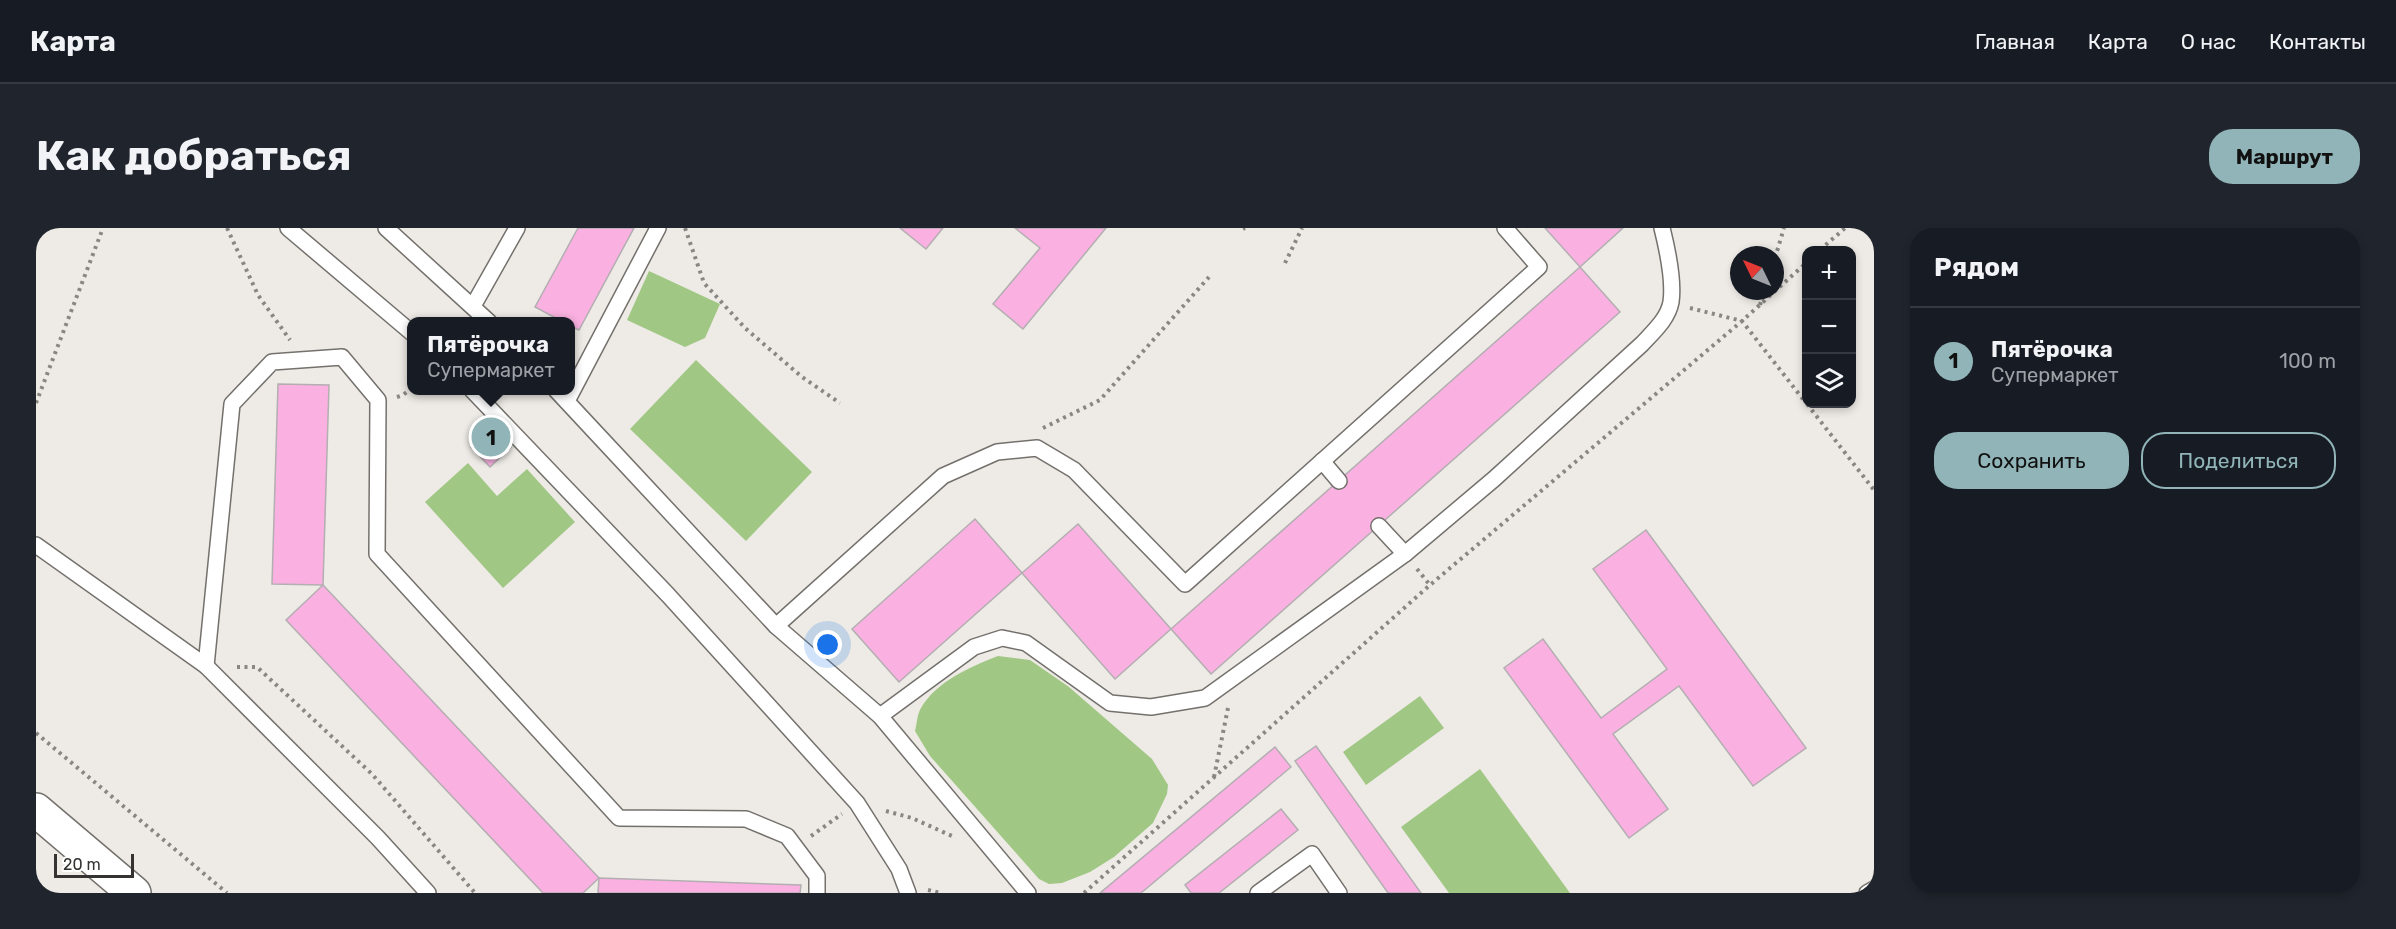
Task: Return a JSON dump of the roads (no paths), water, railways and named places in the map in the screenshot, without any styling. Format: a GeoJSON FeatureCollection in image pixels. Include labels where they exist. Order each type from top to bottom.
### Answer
{"type":"FeatureCollection","features":[{"type":"Feature","properties":{"kind":"main road"},"geometry":{"type":"LineString","coordinates":[[36,810],[134,893]]}},
{"type":"Feature","properties":{"kind":"lane"},"geometry":{"type":"LineString","coordinates":[[288,228],[407,330]]}},
{"type":"Feature","properties":{"kind":"lane"},"geometry":{"type":"LineString","coordinates":[[386,228],[485,317]]}},
{"type":"Feature","properties":{"kind":"lane"},"geometry":{"type":"LineString","coordinates":[[473,306],[517,228]]}},
{"type":"Feature","properties":{"kind":"lane"},"geometry":{"type":"LineString","coordinates":[[575,373],[658,228]]}},
{"type":"Feature","properties":{"kind":"lane"},"geometry":{"type":"LineString","coordinates":[[776,626],[943,476],[997,452],[1037,448],[1074,471],[1185,584],[1539,267],[1505,228]]}},
{"type":"Feature","properties":{"kind":"lane"},"geometry":{"type":"LineString","coordinates":[[880,717],[974,647],[1002,638],[1026,644],[1110,704],[1151,707],[1205,698],[1405,554],[1494,479],[1660,325],[1671,303],[1666,245],[1662,228]]}},
{"type":"Feature","properties":{"kind":"lane"},"geometry":{"type":"LineString","coordinates":[[206,666],[232,404],[272,362],[342,357],[378,400],[377,554],[619,818],[746,819],[787,837],[817,876],[817,893]]}},
{"type":"Feature","properties":{"kind":"lane"},"geometry":{"type":"LineString","coordinates":[[476,395],[668,595],[857,803],[898,870],[908,893]]}},
{"type":"Feature","properties":{"kind":"lane"},"geometry":{"type":"LineString","coordinates":[[562,396],[776,626],[880,717],[1028,893]]}},
{"type":"Feature","properties":{"kind":"lane"},"geometry":{"type":"LineString","coordinates":[[1322,461],[1339,481]]}},
{"type":"Feature","properties":{"kind":"lane"},"geometry":{"type":"LineString","coordinates":[[1379,526],[1405,554]]}},
{"type":"Feature","properties":{"kind":"lane"},"geometry":{"type":"LineString","coordinates":[[36,545],[206,666],[378,838],[428,893]]}},
{"type":"Feature","properties":{"kind":"lane"},"geometry":{"type":"LineString","coordinates":[[1258,893],[1312,854],[1339,893]]}},
{"type":"Feature","properties":{"kind":"lane"},"geometry":{"type":"LineString","coordinates":[[1867,893],[1874,889]]}},
{"type":"Feature","properties":{"kind":"place","name":"Пятёрочка"},"geometry":{"type":"Point","coordinates":[491,437]}}]}
